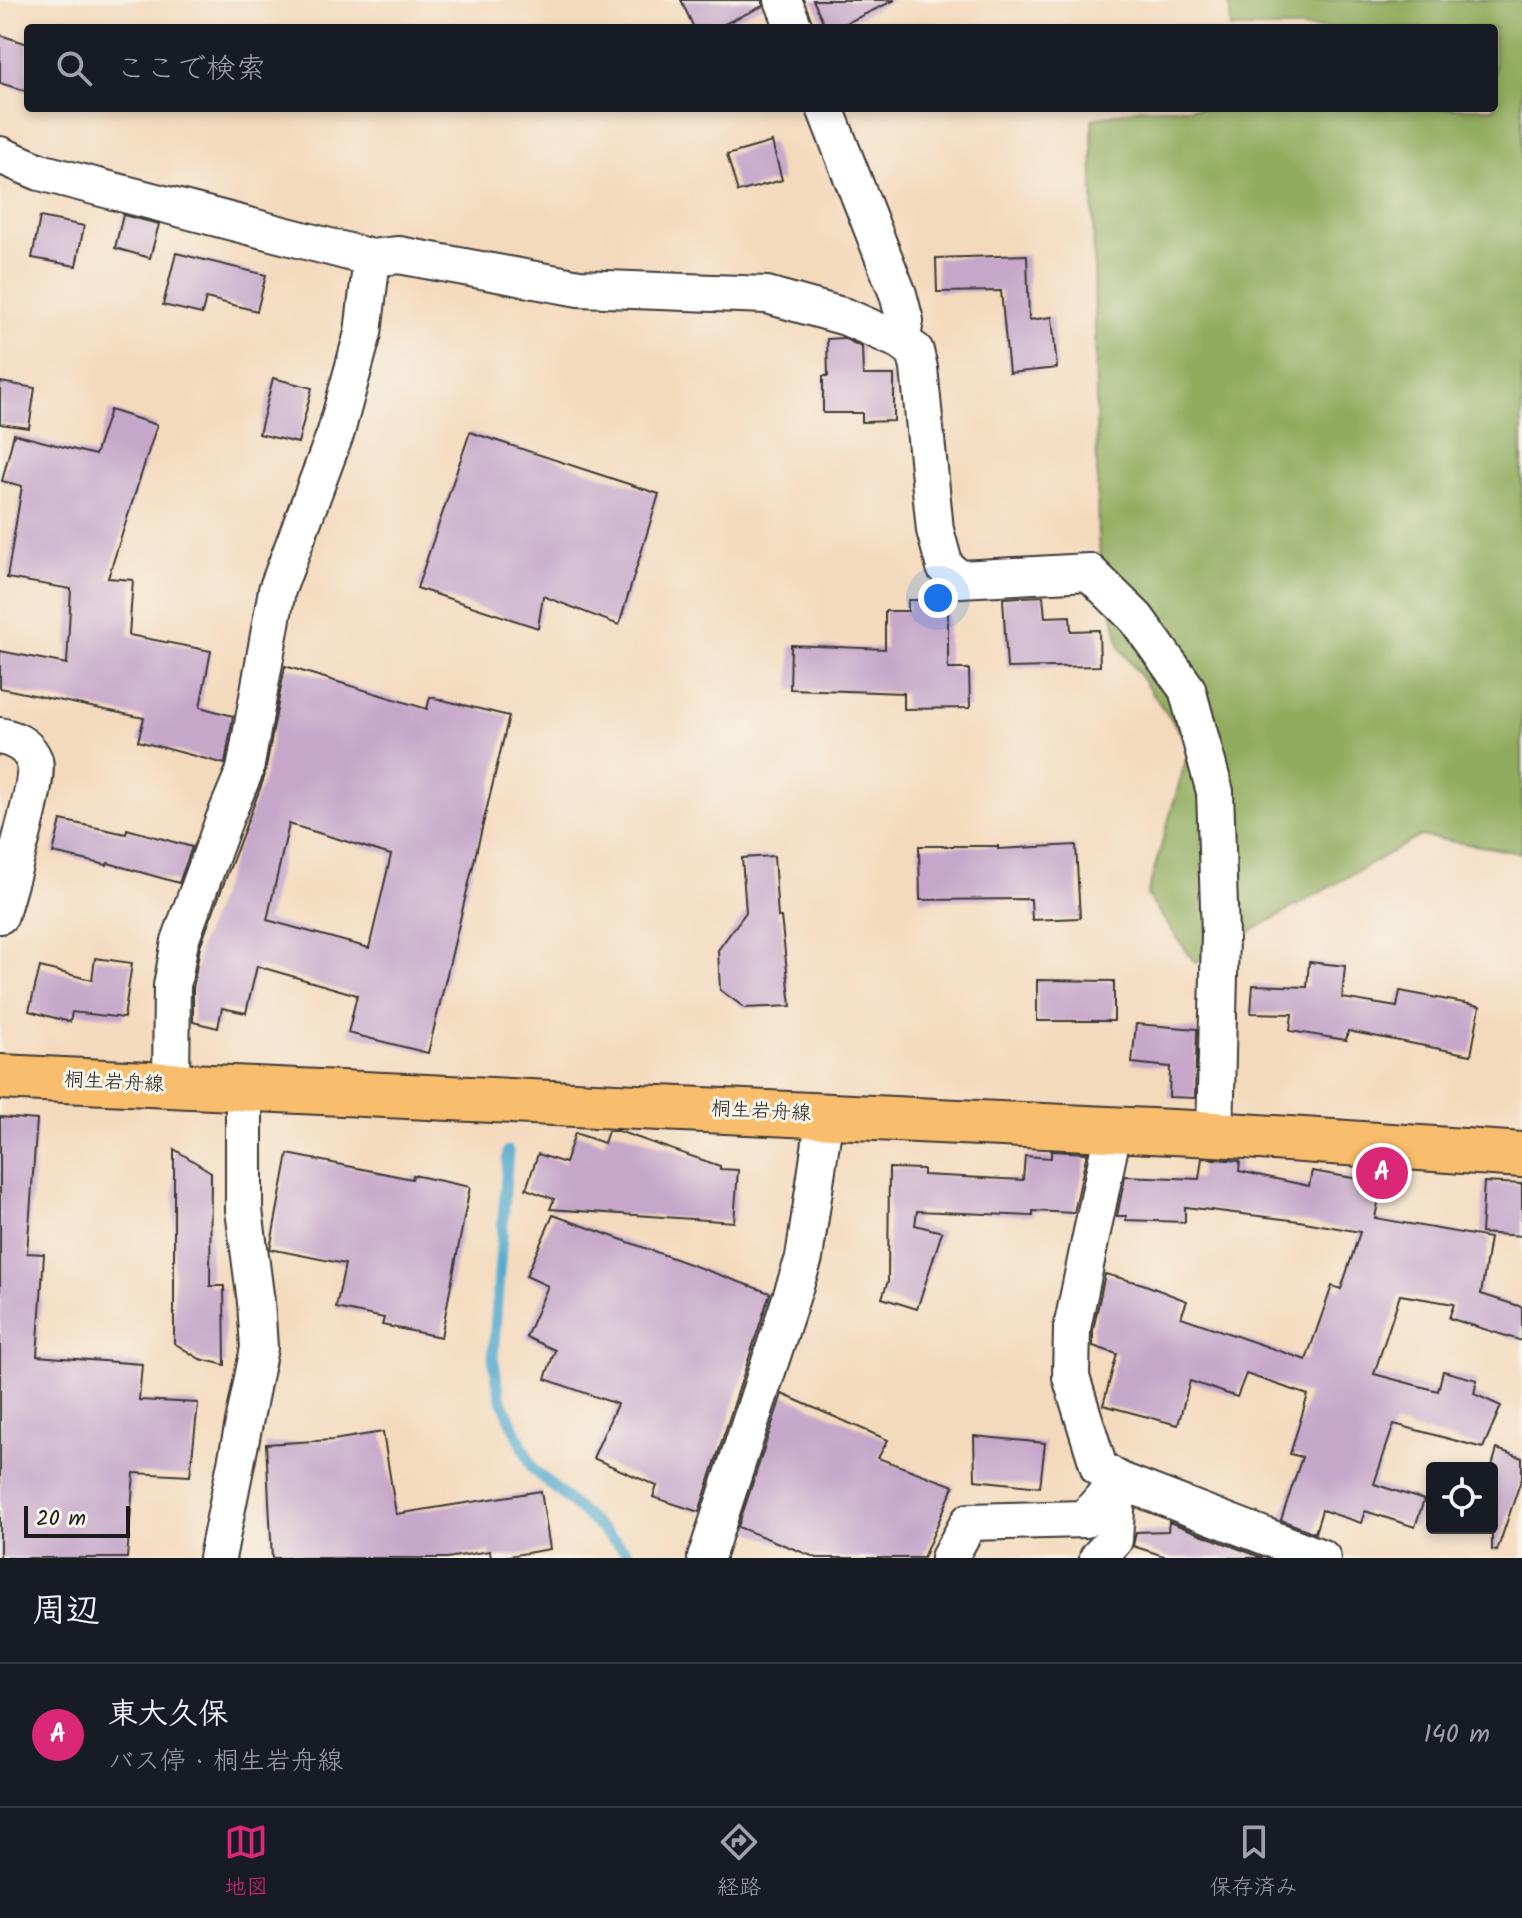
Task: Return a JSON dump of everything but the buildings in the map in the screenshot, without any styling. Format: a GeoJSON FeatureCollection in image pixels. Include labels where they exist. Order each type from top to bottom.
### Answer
{"type":"FeatureCollection","features":[{"type":"Feature","properties":{"kind":"main road","name":"桐生岩舟線"},"geometry":{"type":"LineString","coordinates":[[0,1077],[1215,1134],[1522,1155]]}},
{"type":"Feature","properties":{"kind":"street"},"geometry":{"type":"LineString","coordinates":[[783,0],[792,24]]}},
{"type":"Feature","properties":{"kind":"street"},"geometry":{"type":"LineString","coordinates":[[827,112],[898,294],[905,321],[901,341]]}},
{"type":"Feature","properties":{"kind":"street"},"geometry":{"type":"LineString","coordinates":[[0,155],[40,172],[372,258],[399,255],[579,288],[767,295],[846,317],[901,341],[915,351],[935,530],[945,567],[960,579],[1089,572],[1136,618],[1187,689],[1215,792],[1220,935],[1215,1134]]}},
{"type":"Feature","properties":{"kind":"street"},"geometry":{"type":"LineString","coordinates":[[171,1085],[172,986],[180,941],[245,770],[277,590],[336,432],[363,333],[372,258]]}},
{"type":"Feature","properties":{"kind":"street"},"geometry":{"type":"LineString","coordinates":[[0,736],[12,738],[27,747],[36,763],[31,796],[0,915]]}},
{"type":"Feature","properties":{"kind":"street"},"geometry":{"type":"LineString","coordinates":[[217,1558],[259,1348],[244,1210],[244,1088]]}},
{"type":"Feature","properties":{"kind":"street"},"geometry":{"type":"LineString","coordinates":[[706,1558],[804,1258],[825,1115]]}},
{"type":"Feature","properties":{"kind":"street"},"geometry":{"type":"LineString","coordinates":[[1113,1131],[1072,1328],[1071,1377],[1099,1468],[1118,1480],[1322,1558]]}},
{"type":"Feature","properties":{"kind":"street"},"geometry":{"type":"LineString","coordinates":[[949,1558],[969,1522],[1085,1519],[1118,1480]]}},
{"type":"Feature","properties":{"kind":"street"},"geometry":{"type":"LineString","coordinates":[[1098,1558],[1114,1540],[1118,1480]]}},
{"type":"Feature","properties":{"kind":"green space"},"geometry":{"type":"Polygon","coordinates":[[[1229,0],[1522,0],[1522,853],[1420,836],[1195,963],[1147,895],[1190,746],[1120,648],[1098,542],[1092,119],[1123,112],[1498,112],[1498,24],[1231,24],[1229,0]]]}},
{"type":"Feature","properties":{"kind":"waterway"},"geometry":{"type":"LineString","coordinates":[[508,1151],[493,1358],[500,1396],[533,1469],[634,1558]]}},
{"type":"Feature","properties":{"kind":"place","name":"東大久保"},"geometry":{"type":"Point","coordinates":[1382,1173]}}]}
